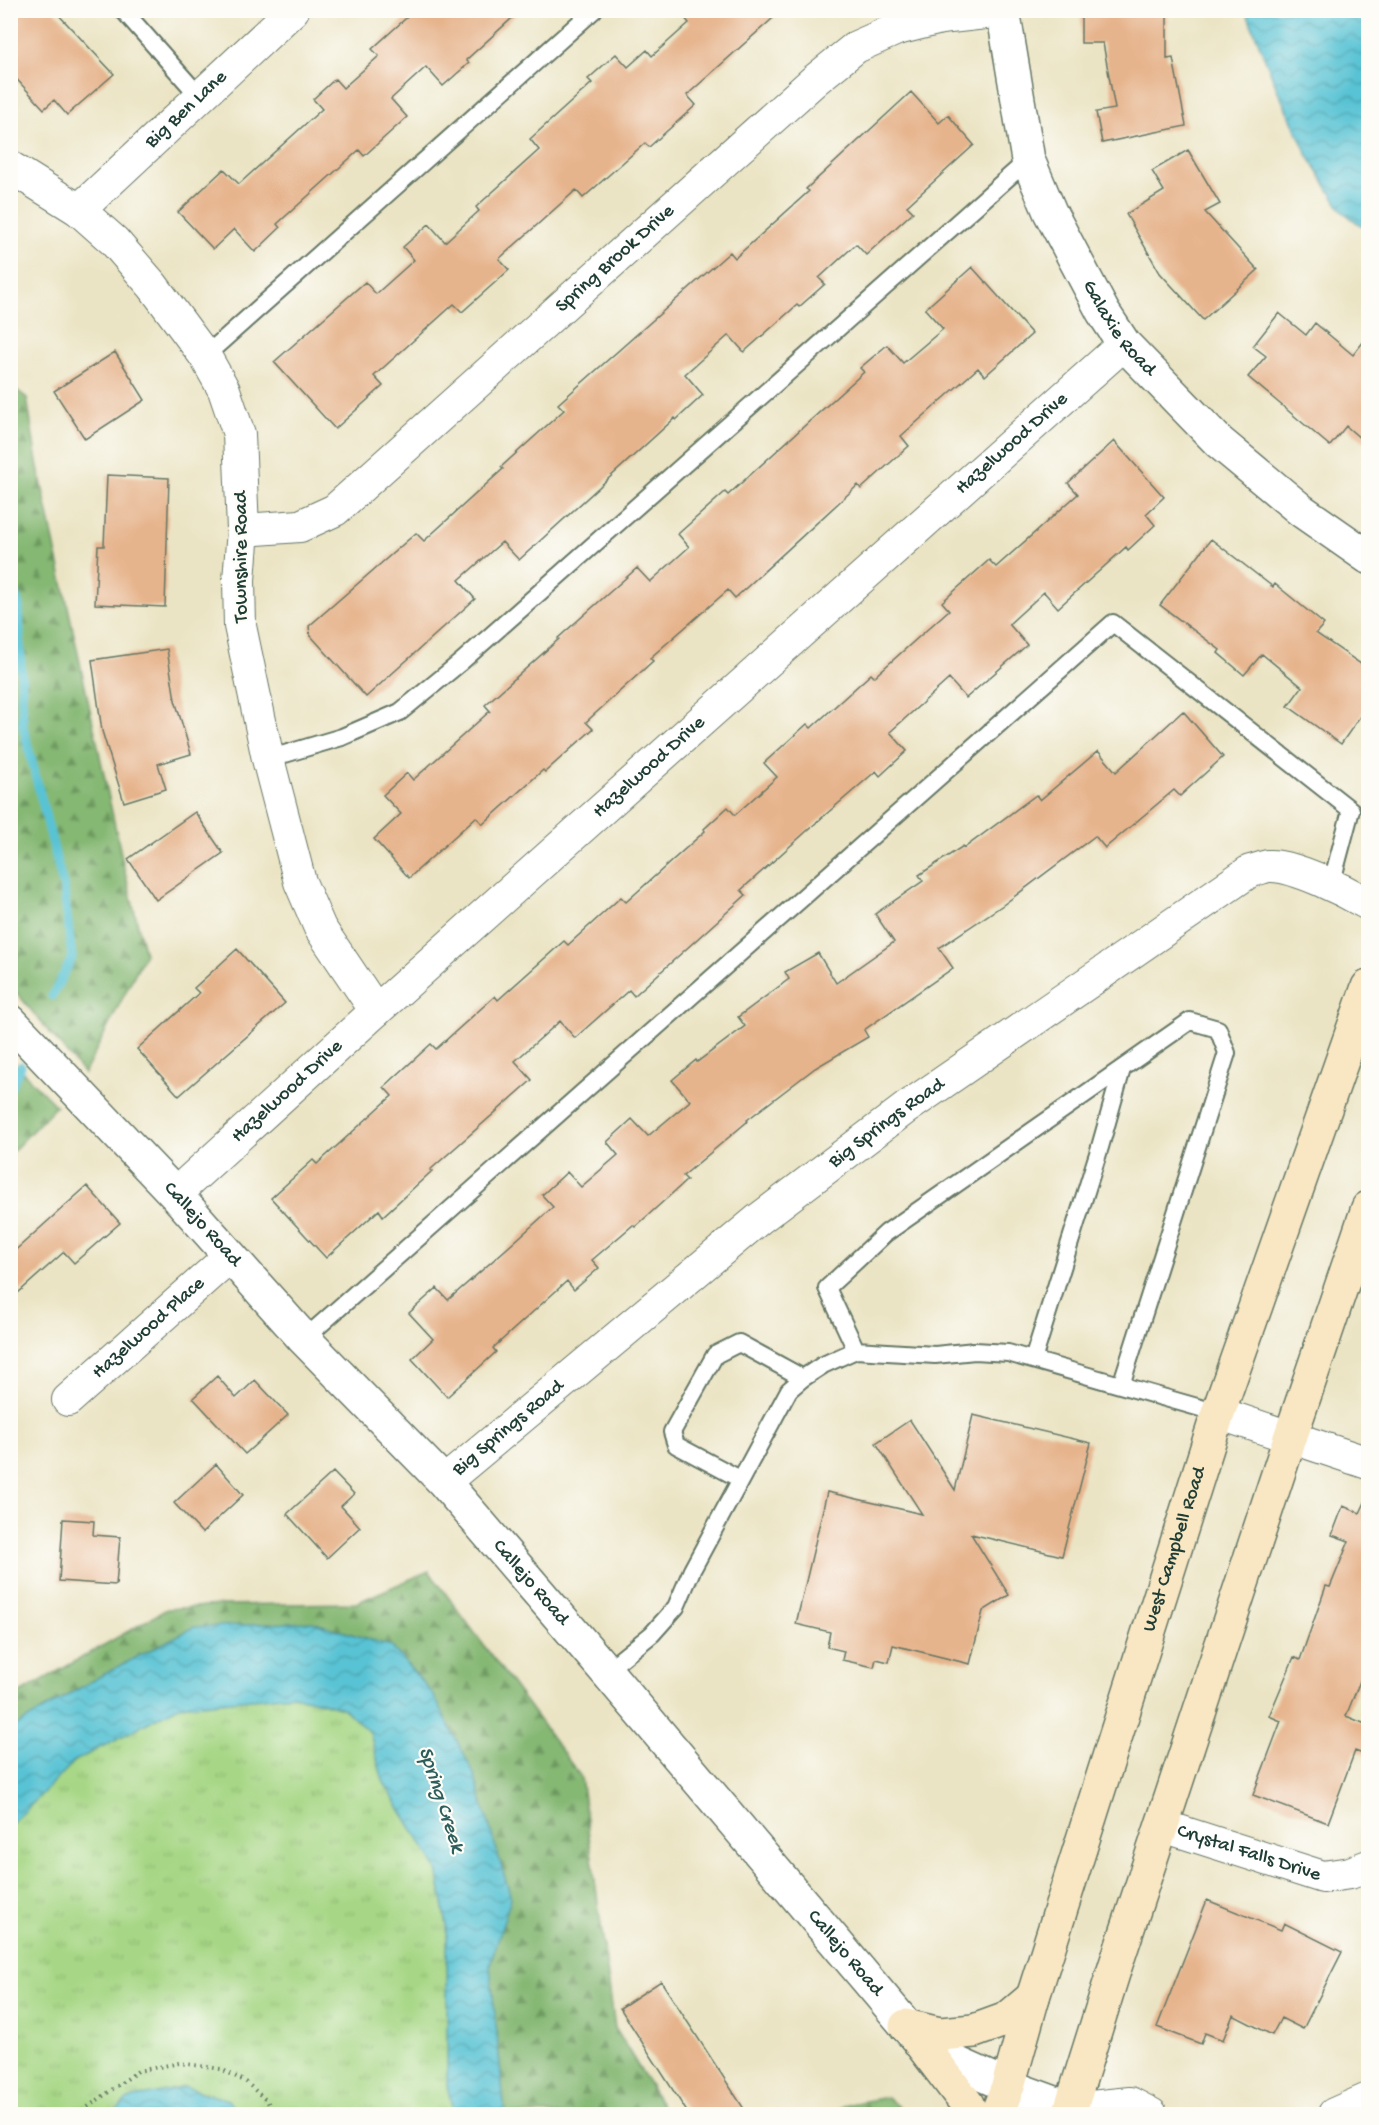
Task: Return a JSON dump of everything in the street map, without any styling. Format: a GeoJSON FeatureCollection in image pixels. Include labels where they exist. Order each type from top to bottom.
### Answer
{"type":"FeatureCollection","features":[{"type":"Feature","properties":{"kind":"main road","name":"West Campbell Road"},"geometry":{"type":"LineString","coordinates":[[1003,2100],[1033,1997],[1218,1413],[1368,987]]}},
{"type":"Feature","properties":{"kind":"main road"},"geometry":{"type":"LineString","coordinates":[[1072,2113],[1115,1966],[1368,1208]]}},
{"type":"Feature","properties":{"kind":"main road"},"geometry":{"type":"LineString","coordinates":[[911,2031],[940,2034],[974,2031],[1006,2019],[1033,1997]]}},
{"type":"Feature","properties":{"kind":"main road"},"geometry":{"type":"LineString","coordinates":[[911,2031],[965,2101],[971,2115]]}},
{"type":"Feature","properties":{"kind":"street","name":"Big Ben Lane"},"geometry":{"type":"LineString","coordinates":[[79,210],[293,10]]}},
{"type":"Feature","properties":{"kind":"street","name":"Galaxie Road"},"geometry":{"type":"LineString","coordinates":[[1003,11],[1028,160],[1050,212],[1102,312],[1124,344],[1219,442],[1302,511],[1368,558]]}},
{"type":"Feature","properties":{"kind":"street","name":"Spring Brook Drive"},"geometry":{"type":"LineString","coordinates":[[243,530],[300,526],[335,510],[806,88],[856,47],[897,29],[941,18],[1003,11]]}},
{"type":"Feature","properties":{"kind":"street","name":"Townshire Road"},"geometry":{"type":"LineString","coordinates":[[10,167],[79,210],[114,241],[145,277],[205,356],[224,390],[239,434],[243,530],[239,580],[240,626],[268,759],[300,882],[320,928],[376,1011]]}},
{"type":"Feature","properties":{"kind":"street","name":"Hazelwood Drive"},"geometry":{"type":"LineString","coordinates":[[175,1194],[376,1011],[1124,344]]}},
{"type":"Feature","properties":{"kind":"street","name":"Big Springs Road"},"geometry":{"type":"LineString","coordinates":[[444,1482],[759,1219],[906,1108],[1250,871],[1269,866],[1294,870],[1331,885],[1368,904]]}},
{"type":"Feature","properties":{"kind":"street","name":"Callejo Road"},"geometry":{"type":"LineString","coordinates":[[10,1021],[175,1194],[304,1339],[444,1482],[911,2031],[1003,2100],[1072,2113],[1130,2103],[1151,2115]]}},
{"type":"Feature","properties":{"kind":"street","name":"Hazelwood Place"},"geometry":{"type":"LineString","coordinates":[[68,1400],[230,1256]]}},
{"type":"Feature","properties":{"kind":"street"},"geometry":{"type":"LineString","coordinates":[[1218,1413],[1368,1463]]}},
{"type":"Feature","properties":{"kind":"street","name":"Crystal Falls Drive"},"geometry":{"type":"LineString","coordinates":[[1163,1826],[1323,1877],[1350,1873],[1368,1866]]}},
{"type":"Feature","properties":{"kind":"street"},"geometry":{"type":"LineString","coordinates":[[1334,2115],[1368,2099]]}},
{"type":"Feature","properties":{"kind":"lane"},"geometry":{"type":"LineString","coordinates":[[123,10],[200,97]]}},
{"type":"Feature","properties":{"kind":"lane"},"geometry":{"type":"LineString","coordinates":[[205,356],[594,10]]}},
{"type":"Feature","properties":{"kind":"lane"},"geometry":{"type":"LineString","coordinates":[[268,759],[342,737],[400,712],[461,662],[1028,160]]}},
{"type":"Feature","properties":{"kind":"lane"},"geometry":{"type":"LineString","coordinates":[[304,1339],[1113,623],[1351,810],[1331,885]]}},
{"type":"Feature","properties":{"kind":"lane"},"geometry":{"type":"LineString","coordinates":[[856,1350],[827,1288],[886,1233],[1190,1021],[1218,1029],[1227,1053],[1121,1385]]}},
{"type":"Feature","properties":{"kind":"lane"},"geometry":{"type":"LineString","coordinates":[[1033,1360],[1122,1069]]}},
{"type":"Feature","properties":{"kind":"lane"},"geometry":{"type":"LineString","coordinates":[[740,1479],[676,1445],[672,1431],[715,1355],[739,1343],[803,1377]]}},
{"type":"Feature","properties":{"kind":"lane"},"geometry":{"type":"LineString","coordinates":[[606,1671],[652,1634],[676,1607],[692,1570],[789,1390],[803,1377],[823,1365],[856,1350],[935,1355],[975,1351],[1008,1353],[1218,1413]]}},
{"type":"Feature","properties":{"kind":"path"},"geometry":{"type":"LineString","coordinates":[[78,2115],[138,2071],[179,2063],[221,2069],[246,2082],[267,2101],[275,2115]]}},
{"type":"Feature","properties":{"kind":"green space"},"geometry":{"type":"Polygon","coordinates":[[[10,385],[27,398],[37,462],[124,868],[145,954],[84,1074],[11,986],[18,953],[10,942],[10,385]]]}},
{"type":"Feature","properties":{"kind":"green space"},"geometry":{"type":"Polygon","coordinates":[[[11,1060],[56,1106],[10,1153],[11,1060]]]}},
{"type":"Feature","properties":{"kind":"green space"},"geometry":{"type":"Polygon","coordinates":[[[429,1571],[581,1777],[615,2028],[667,2114],[11,2114],[11,1698],[167,1609],[222,1605],[356,1603],[429,1571]]]}},
{"type":"Feature","properties":{"kind":"green space"},"geometry":{"type":"Polygon","coordinates":[[[248,1650],[424,1743],[483,2114],[11,2114],[11,1762],[248,1650]]]}},
{"type":"Feature","properties":{"kind":"green space"},"geometry":{"type":"Polygon","coordinates":[[[887,2097],[906,2114],[833,2114],[845,2105],[887,2097]]]}},
{"type":"Feature","properties":{"kind":"water"},"geometry":{"type":"Polygon","coordinates":[[[1246,11],[1368,11],[1368,231],[1342,211],[1308,156],[1277,89],[1246,11]]]}},
{"type":"Feature","properties":{"kind":"water","name":"Spring Creek"},"geometry":{"type":"Polygon","coordinates":[[[312,1622],[391,1646],[433,1694],[474,1774],[511,1898],[490,1965],[505,2114],[454,2114],[447,2086],[447,1926],[437,1869],[383,1781],[370,1733],[343,1708],[293,1695],[179,1706],[75,1761],[11,1825],[11,1729],[95,1679],[194,1627],[312,1622]]]}},
{"type":"Feature","properties":{"kind":"water"},"geometry":{"type":"Polygon","coordinates":[[[185,2087],[228,2100],[238,2114],[113,2114],[128,2099],[185,2087]]]}},
{"type":"Feature","properties":{"kind":"building"},"geometry":{"type":"Polygon","coordinates":[[[10,10],[54,10],[114,74],[67,115],[54,100],[44,109],[10,72],[10,10]]]}},
{"type":"Feature","properties":{"kind":"building"},"geometry":{"type":"Polygon","coordinates":[[[415,10],[521,10],[466,60],[469,63],[443,86],[426,67],[391,99],[407,117],[364,156],[359,150],[277,224],[280,228],[255,252],[234,229],[213,249],[178,212],[224,169],[239,184],[322,109],[313,99],[335,79],[343,88],[379,56],[372,49],[415,10]]]}},
{"type":"Feature","properties":{"kind":"building"},"geometry":{"type":"Polygon","coordinates":[[[678,10],[782,10],[687,95],[696,105],[649,147],[645,143],[583,198],[576,190],[499,259],[509,270],[462,312],[454,304],[374,376],[383,386],[335,429],[274,362],[365,282],[376,294],[414,260],[403,247],[429,224],[445,242],[479,211],[476,207],[539,150],[530,139],[592,83],[588,79],[616,54],[628,67],[647,50],[652,56],[689,23],[678,10]]]}},
{"type":"Feature","properties":{"kind":"building"},"geometry":{"type":"Polygon","coordinates":[[[1081,10],[1167,10],[1167,59],[1173,58],[1186,126],[1102,143],[1096,112],[1115,109],[1103,43],[1081,43],[1081,10]]]}},
{"type":"Feature","properties":{"kind":"building"},"geometry":{"type":"Polygon","coordinates":[[[911,92],[939,123],[948,115],[974,145],[907,206],[913,212],[866,255],[856,244],[819,278],[825,284],[799,307],[797,305],[744,352],[729,335],[685,374],[703,395],[519,560],[502,542],[459,580],[475,599],[366,697],[310,635],[309,626],[416,533],[424,541],[564,410],[558,404],[730,252],[735,258],[809,191],[806,189],[911,92]]]}},
{"type":"Feature","properties":{"kind":"building"},"geometry":{"type":"Polygon","coordinates":[[[1188,150],[1220,204],[1205,212],[1258,270],[1203,320],[1160,273],[1126,214],[1164,191],[1152,171],[1188,150]]]}},
{"type":"Feature","properties":{"kind":"building"},"geometry":{"type":"Polygon","coordinates":[[[972,267],[1032,334],[985,376],[978,368],[901,436],[909,446],[861,489],[858,485],[735,598],[728,590],[650,658],[653,661],[586,722],[593,729],[483,824],[476,817],[409,878],[374,839],[401,814],[383,795],[407,773],[413,780],[490,711],[485,705],[637,568],[650,582],[689,547],[678,534],[725,492],[728,495],[864,372],[860,368],[887,345],[903,363],[943,329],[925,309],[972,267]]]}},
{"type":"Feature","properties":{"kind":"building"},"geometry":{"type":"Polygon","coordinates":[[[1279,313],[1306,335],[1315,323],[1353,355],[1368,336],[1368,445],[1346,426],[1330,446],[1248,377],[1266,356],[1253,346],[1279,313]]]}},
{"type":"Feature","properties":{"kind":"building"},"geometry":{"type":"Polygon","coordinates":[[[115,352],[145,400],[85,439],[54,391],[115,352]]]}},
{"type":"Feature","properties":{"kind":"building"},"geometry":{"type":"Polygon","coordinates":[[[1114,441],[1164,497],[1146,514],[1155,525],[1128,550],[1126,547],[1058,608],[1044,592],[1009,624],[1027,645],[966,698],[949,679],[890,732],[907,751],[880,776],[876,771],[741,890],[746,895],[634,996],[629,990],[575,1038],[560,1021],[515,1061],[532,1080],[430,1170],[432,1171],[383,1216],[379,1210],[326,1258],[271,1198],[313,1160],[317,1164],[392,1096],[384,1087],[431,1044],[436,1049],[495,996],[498,1000],[564,941],[568,945],[621,897],[626,902],[705,831],[704,829],[728,807],[735,815],[777,777],[764,763],[807,724],[811,728],[871,674],[874,677],[949,610],[942,602],[989,560],[996,567],[1078,494],[1068,483],[1114,441]]]}},
{"type":"Feature","properties":{"kind":"building"},"geometry":{"type":"Polygon","coordinates":[[[107,475],[169,478],[165,607],[95,604],[98,546],[104,546],[107,475]]]}},
{"type":"Feature","properties":{"kind":"building"},"geometry":{"type":"Polygon","coordinates":[[[1211,539],[1273,587],[1275,584],[1324,624],[1316,633],[1368,669],[1368,705],[1341,744],[1288,706],[1302,687],[1262,654],[1244,675],[1218,653],[1220,650],[1160,605],[1211,539]]]}},
{"type":"Feature","properties":{"kind":"building"},"geometry":{"type":"Polygon","coordinates":[[[167,649],[175,700],[191,754],[158,764],[166,789],[124,802],[102,731],[92,660],[167,649]]]}},
{"type":"Feature","properties":{"kind":"building"},"geometry":{"type":"Polygon","coordinates":[[[1183,711],[1223,757],[1180,796],[1174,790],[1105,848],[1095,836],[1003,905],[939,948],[953,968],[864,1030],[868,1037],[815,1068],[747,1120],[683,1176],[687,1180],[635,1227],[633,1225],[592,1260],[599,1268],[574,1290],[567,1281],[493,1348],[496,1352],[447,1397],[412,1359],[433,1339],[409,1313],[437,1288],[448,1300],[513,1243],[553,1207],[542,1195],[567,1172],[581,1187],[618,1155],[607,1142],[632,1119],[648,1136],[690,1101],[672,1080],[696,1060],[697,1062],[745,1026],[738,1017],[789,979],[785,972],[818,953],[836,983],[894,942],[875,914],[923,881],[919,875],[963,846],[964,848],[1036,795],[1040,800],[1098,751],[1116,772],[1183,711]]]}},
{"type":"Feature","properties":{"kind":"building"},"geometry":{"type":"Polygon","coordinates":[[[195,812],[223,853],[156,900],[128,859],[195,812]]]}},
{"type":"Feature","properties":{"kind":"building"},"geometry":{"type":"Polygon","coordinates":[[[237,949],[285,1003],[179,1096],[137,1049],[199,993],[194,988],[237,949]]]}},
{"type":"Feature","properties":{"kind":"building"},"geometry":{"type":"Polygon","coordinates":[[[87,1186],[120,1223],[74,1263],[64,1252],[10,1300],[10,1255],[87,1186]]]}},
{"type":"Feature","properties":{"kind":"building"},"geometry":{"type":"Polygon","coordinates":[[[217,1376],[236,1398],[255,1380],[288,1415],[245,1454],[193,1398],[217,1376]]]}},
{"type":"Feature","properties":{"kind":"building"},"geometry":{"type":"Polygon","coordinates":[[[973,1415],[1091,1443],[1062,1556],[971,1534],[1009,1595],[983,1611],[970,1664],[893,1645],[889,1662],[876,1659],[874,1667],[842,1660],[844,1651],[827,1647],[830,1632],[796,1624],[827,1492],[922,1514],[876,1443],[910,1420],[955,1490],[973,1415]]]}},
{"type":"Feature","properties":{"kind":"building"},"geometry":{"type":"Polygon","coordinates":[[[216,1464],[243,1495],[202,1533],[174,1503],[216,1464]]]}},
{"type":"Feature","properties":{"kind":"building"},"geometry":{"type":"Polygon","coordinates":[[[333,1472],[354,1494],[341,1506],[360,1527],[327,1558],[287,1514],[333,1472]]]}},
{"type":"Feature","properties":{"kind":"building"},"geometry":{"type":"Polygon","coordinates":[[[1368,1496],[1368,1661],[1346,1716],[1368,1725],[1368,1756],[1355,1751],[1328,1823],[1253,1795],[1281,1721],[1269,1716],[1294,1657],[1300,1660],[1326,1586],[1330,1587],[1349,1541],[1332,1535],[1343,1506],[1360,1513],[1368,1496]]]}},
{"type":"Feature","properties":{"kind":"building"},"geometry":{"type":"Polygon","coordinates":[[[63,1519],[94,1521],[93,1535],[120,1537],[116,1585],[59,1581],[63,1519]]]}},
{"type":"Feature","properties":{"kind":"building"},"geometry":{"type":"Polygon","coordinates":[[[1207,1900],[1281,1930],[1284,1923],[1342,1952],[1303,2029],[1281,2018],[1272,2035],[1233,2015],[1223,2040],[1205,2033],[1201,2044],[1157,2027],[1207,1900]]]}},
{"type":"Feature","properties":{"kind":"building"},"geometry":{"type":"Polygon","coordinates":[[[661,1981],[748,2115],[689,2115],[620,2008],[661,1981]]]}},
{"type":"Feature","properties":{"kind":"waterway"},"geometry":{"type":"LineString","coordinates":[[10,579],[19,606],[23,726],[64,889],[72,958],[52,996]]}},
{"type":"Feature","properties":{"kind":"waterway"},"geometry":{"type":"LineString","coordinates":[[10,1088],[21,1066]]}}]}
